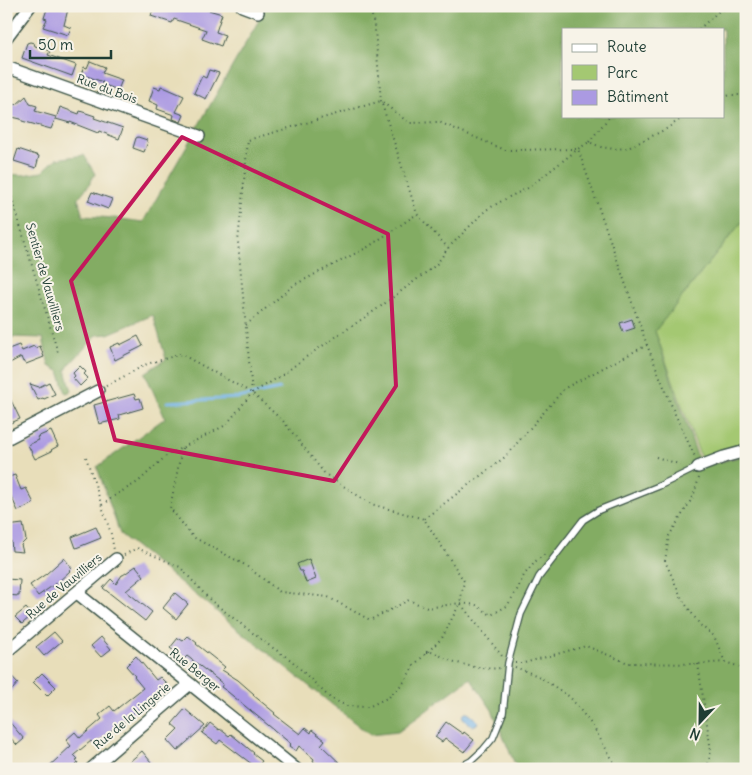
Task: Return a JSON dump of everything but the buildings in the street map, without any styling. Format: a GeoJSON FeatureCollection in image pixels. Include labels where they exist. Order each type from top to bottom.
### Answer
{"type":"FeatureCollection","features":[{"type":"Feature","properties":{"kind":"street"},"geometry":{"type":"LineString","coordinates":[[6,38],[30,6]]}},
{"type":"Feature","properties":{"kind":"street"},"geometry":{"type":"LineString","coordinates":[[242,6],[258,12]]}},
{"type":"Feature","properties":{"kind":"street","name":"Rue du Bois"},"geometry":{"type":"LineString","coordinates":[[6,67],[199,136]]}},
{"type":"Feature","properties":{"kind":"street"},"geometry":{"type":"LineString","coordinates":[[6,439],[98,390]]}},
{"type":"Feature","properties":{"kind":"street"},"geometry":{"type":"LineString","coordinates":[[697,467],[746,451]]}},
{"type":"Feature","properties":{"kind":"street","name":"Rue de Vauvilliers"},"geometry":{"type":"LineString","coordinates":[[6,652],[116,559]]}},
{"type":"Feature","properties":{"kind":"street","name":"Rue Berger"},"geometry":{"type":"LineString","coordinates":[[77,593],[296,769]]}},
{"type":"Feature","properties":{"kind":"street","name":"Rue de la Lingerie"},"geometry":{"type":"LineString","coordinates":[[91,769],[190,684]]}},
{"type":"Feature","properties":{"kind":"lane"},"geometry":{"type":"LineString","coordinates":[[456,769],[471,761],[493,738],[504,713],[508,663],[521,614],[540,577],[583,520],[599,510],[659,486],[697,467]]}},
{"type":"Feature","properties":{"kind":"path"},"geometry":{"type":"LineString","coordinates":[[370,6],[375,30],[381,101],[417,214],[448,248]]}},
{"type":"Feature","properties":{"kind":"path"},"geometry":{"type":"LineString","coordinates":[[700,28],[719,11],[730,6]]}},
{"type":"Feature","properties":{"kind":"path"},"geometry":{"type":"LineString","coordinates":[[724,97],[731,94],[746,95]]}},
{"type":"Feature","properties":{"kind":"path"},"geometry":{"type":"LineString","coordinates":[[381,101],[409,123],[439,122],[505,150],[578,149]]}},
{"type":"Feature","properties":{"kind":"path"},"geometry":{"type":"LineString","coordinates":[[252,392],[238,242],[248,140],[381,101]]}},
{"type":"Feature","properties":{"kind":"path"},"geometry":{"type":"LineString","coordinates":[[102,505],[138,482],[166,456],[226,425],[252,392],[281,376],[380,307],[436,264],[448,248],[486,210],[528,188],[550,172],[589,142],[608,118]]}},
{"type":"Feature","properties":{"kind":"path"},"geometry":{"type":"LineString","coordinates":[[589,142],[601,147],[614,149],[628,148],[666,129],[682,118]]}},
{"type":"Feature","properties":{"kind":"path"},"geometry":{"type":"LineString","coordinates":[[578,149],[647,345],[697,467],[701,471],[693,497],[670,536],[665,561],[682,599],[700,625],[714,636],[725,662]]}},
{"type":"Feature","properties":{"kind":"path","name":"Sentier de Vauvilliers"},"geometry":{"type":"LineString","coordinates":[[6,178],[58,353]]}},
{"type":"Feature","properties":{"kind":"path"},"geometry":{"type":"LineString","coordinates":[[246,325],[294,285],[368,247],[417,214]]}},
{"type":"Feature","properties":{"kind":"path"},"geometry":{"type":"LineString","coordinates":[[424,519],[505,457],[565,388],[647,345]]}},
{"type":"Feature","properties":{"kind":"path"},"geometry":{"type":"LineString","coordinates":[[86,457],[111,534],[116,559],[137,548],[180,567],[210,600],[266,644],[291,660],[330,698],[347,706],[368,707],[389,698],[405,681],[414,665],[442,638],[460,603],[464,581],[424,519],[371,504],[325,474],[283,421],[252,392],[181,354],[147,364],[98,390]]}},
{"type":"Feature","properties":{"kind":"path"},"geometry":{"type":"LineString","coordinates":[[182,448],[170,508],[193,537],[245,565],[280,592],[328,597],[370,620],[409,600],[427,608],[460,603],[476,605],[491,615],[507,606],[524,574],[536,561],[552,550]]}},
{"type":"Feature","properties":{"kind":"path"},"geometry":{"type":"LineString","coordinates":[[656,457],[697,467]]}},
{"type":"Feature","properties":{"kind":"path"},"geometry":{"type":"LineString","coordinates":[[460,603],[508,663],[538,676],[570,697],[592,725],[618,769]]}},
{"type":"Feature","properties":{"kind":"path"},"geometry":{"type":"LineString","coordinates":[[426,652],[433,652],[451,661],[474,667],[499,669],[508,663],[524,663],[586,646],[628,663],[698,664],[725,662],[746,669]]}},
{"type":"Feature","properties":{"kind":"path"},"geometry":{"type":"LineString","coordinates":[[698,664],[711,751],[707,769]]}},
{"type":"Feature","properties":{"kind":"highlighted area"},"geometry":{"type":"Polygon","coordinates":[[[182,137],[388,234],[396,386],[334,481],[115,440],[71,281],[182,137]]]}},
{"type":"Feature","properties":{"kind":"green space"},"geometry":{"type":"Polygon","coordinates":[[[267,6],[746,6],[746,219],[740,224],[655,331],[701,467],[746,455],[746,769],[518,769],[492,710],[470,678],[398,732],[370,735],[120,534],[97,467],[165,418],[145,373],[166,359],[153,315],[108,334],[97,335],[66,370],[72,391],[66,393],[59,371],[49,366],[43,338],[6,338],[6,174],[22,175],[42,172],[56,159],[84,155],[95,174],[78,198],[83,216],[143,222],[267,6]]]}},
{"type":"Feature","properties":{"kind":"green space"},"geometry":{"type":"Polygon","coordinates":[[[746,219],[746,448],[704,462],[700,456],[655,331],[740,224],[746,219]]]}},
{"type":"Feature","properties":{"kind":"water"},"geometry":{"type":"Polygon","coordinates":[[[468,713],[478,721],[477,724],[473,726],[463,719],[462,716],[468,713]]]}},
{"type":"Feature","properties":{"kind":"waterway"},"geometry":{"type":"LineString","coordinates":[[167,402],[238,398],[280,389]]}}]}
